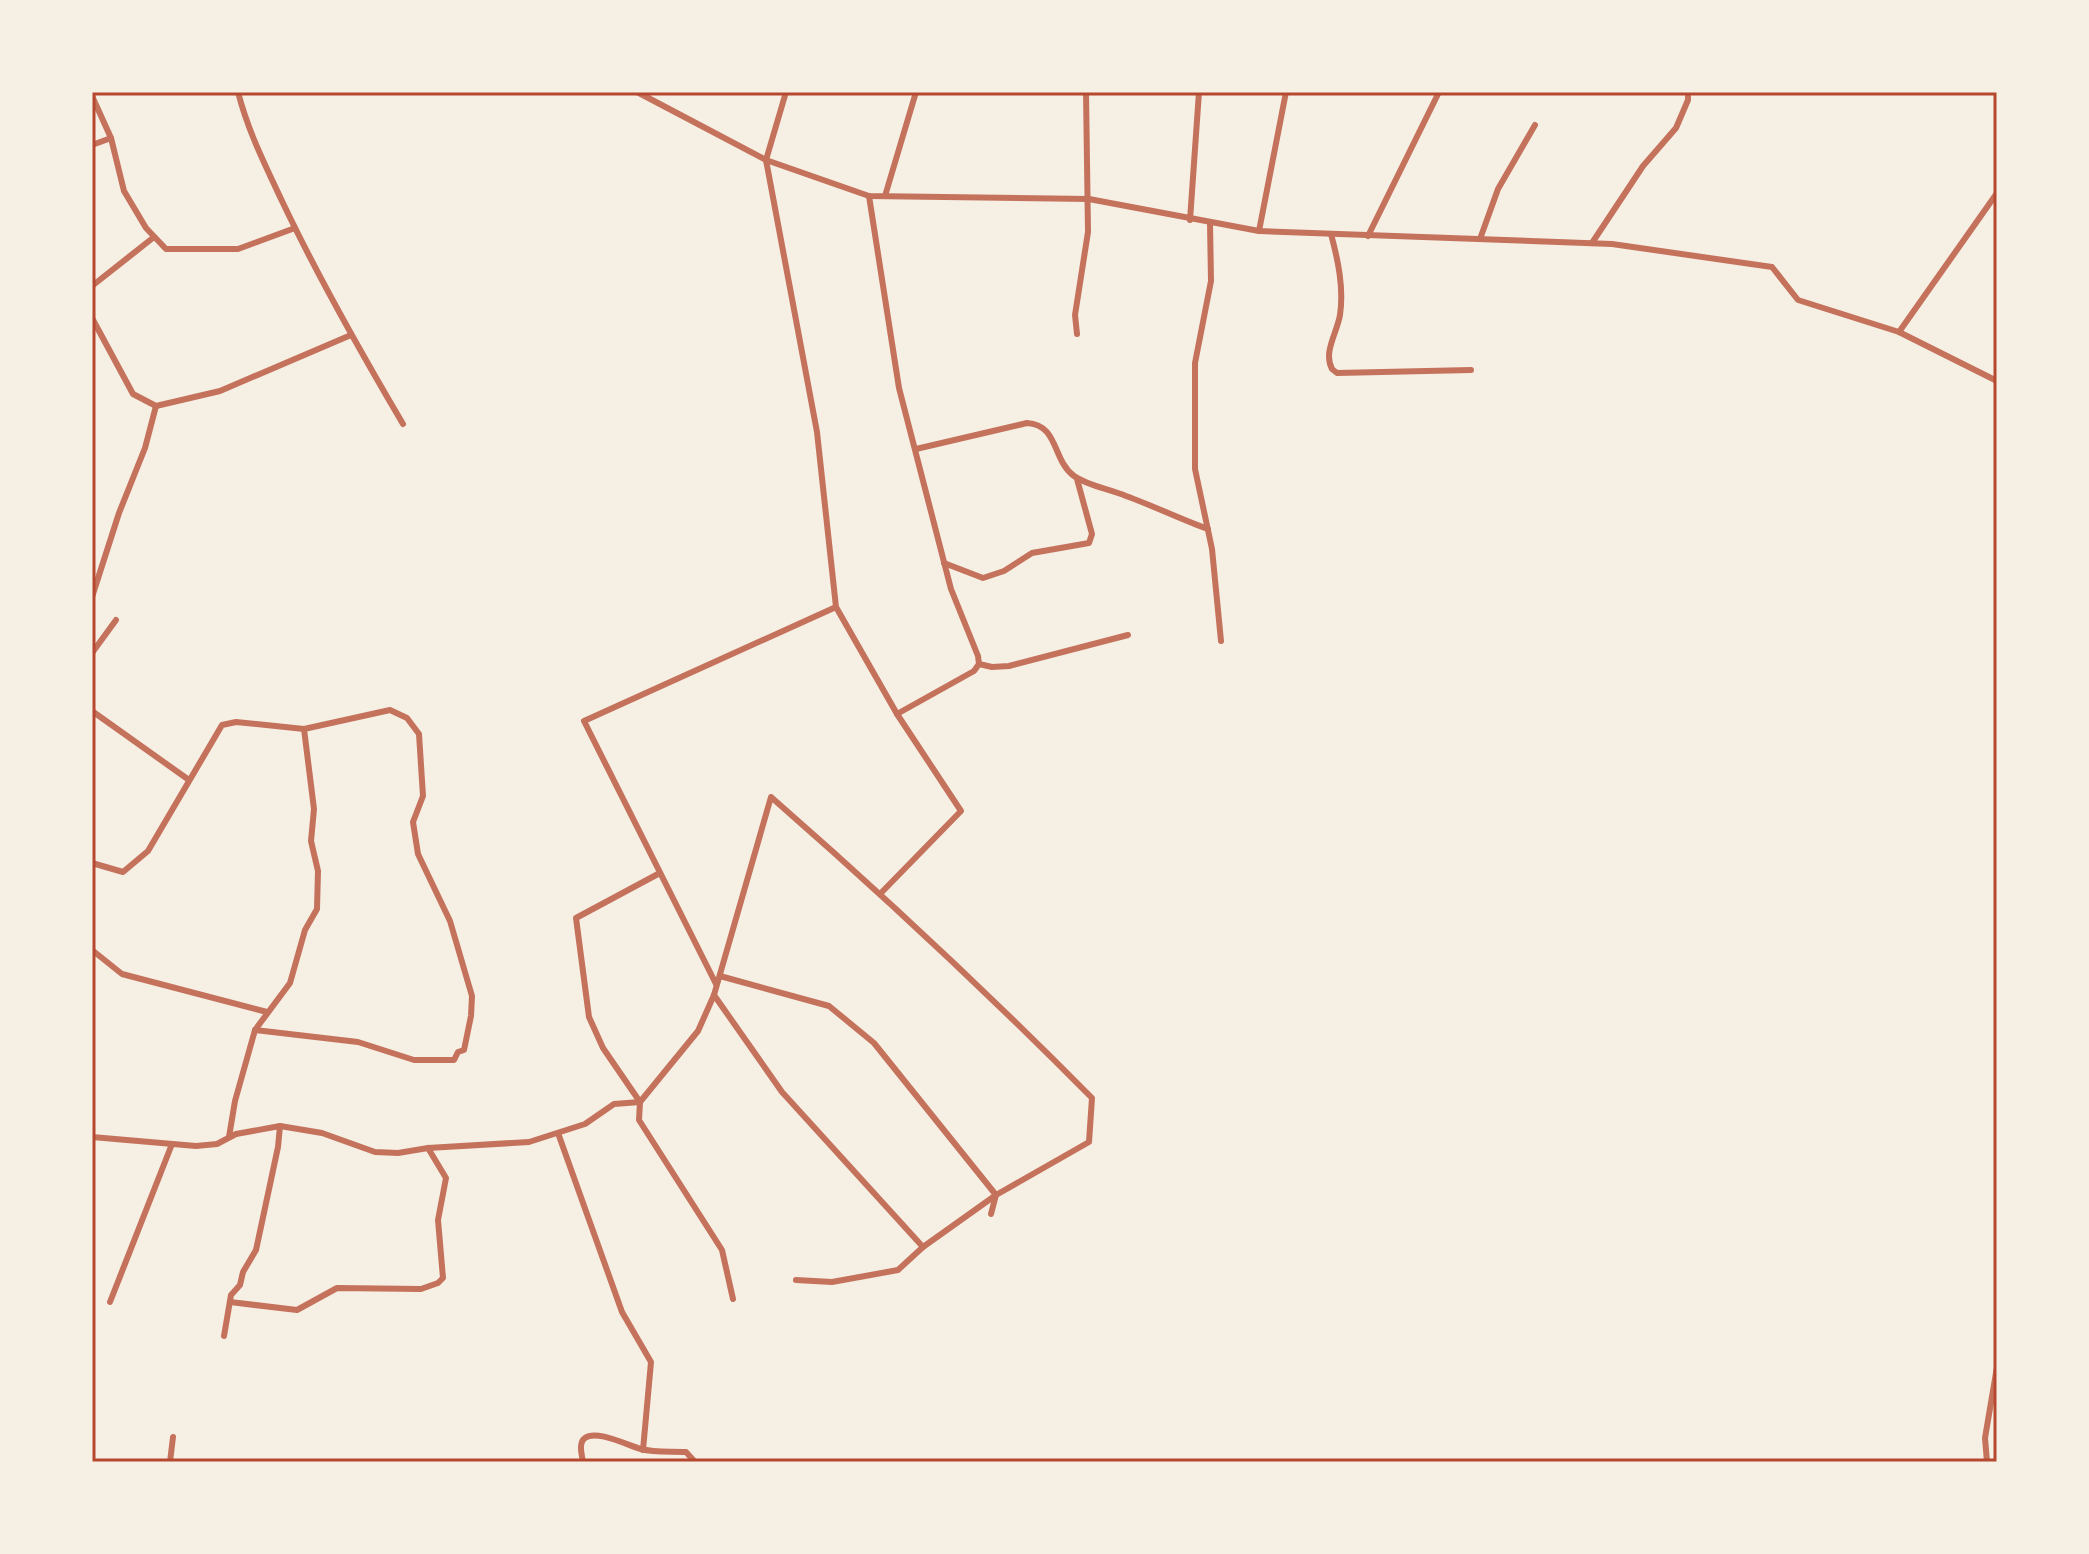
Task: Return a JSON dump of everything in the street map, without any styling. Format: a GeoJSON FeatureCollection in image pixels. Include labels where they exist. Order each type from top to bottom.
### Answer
{"type":"FeatureCollection","features":[{"type":"Feature","properties":{"kind":"street"},"geometry":{"type":"LineString","coordinates":[[238,92],[247,127],[295,228],[351,335],[403,424]]}},
{"type":"Feature","properties":{"kind":"street"},"geometry":{"type":"LineString","coordinates":[[637,92],[766,160],[869,196],[1089,199],[1259,231],[1592,243],[1772,267],[1798,300],[1899,332],[1997,381]]}},
{"type":"Feature","properties":{"kind":"street"},"geometry":{"type":"LineString","coordinates":[[786,92],[766,160],[817,432],[836,607],[897,714],[961,811],[881,893]]}},
{"type":"Feature","properties":{"kind":"street"},"geometry":{"type":"LineString","coordinates":[[885,196],[916,92]]}},
{"type":"Feature","properties":{"kind":"street"},"geometry":{"type":"LineString","coordinates":[[1077,334],[1075,315],[1088,232],[1086,92]]}},
{"type":"Feature","properties":{"kind":"street"},"geometry":{"type":"LineString","coordinates":[[1190,220],[1199,92]]}},
{"type":"Feature","properties":{"kind":"street"},"geometry":{"type":"LineString","coordinates":[[1259,231],[1286,92]]}},
{"type":"Feature","properties":{"kind":"street"},"geometry":{"type":"LineString","coordinates":[[1368,236],[1439,92]]}},
{"type":"Feature","properties":{"kind":"street"},"geometry":{"type":"LineString","coordinates":[[1592,243],[1643,166],[1676,128],[1688,100],[1688,92]]}},
{"type":"Feature","properties":{"kind":"street"},"geometry":{"type":"LineString","coordinates":[[92,96],[111,138],[124,191],[154,237],[166,249],[238,249],[295,228]]}},
{"type":"Feature","properties":{"kind":"street"},"geometry":{"type":"LineString","coordinates":[[1480,239],[1498,189],[1535,125]]}},
{"type":"Feature","properties":{"kind":"street"},"geometry":{"type":"LineString","coordinates":[[92,145],[111,138]]}},
{"type":"Feature","properties":{"kind":"street"},"geometry":{"type":"LineString","coordinates":[[1899,332],[1997,193]]}},
{"type":"Feature","properties":{"kind":"street"},"geometry":{"type":"LineString","coordinates":[[869,196],[899,388],[951,589],[979,664],[974,671],[897,714]]}},
{"type":"Feature","properties":{"kind":"street"},"geometry":{"type":"LineString","coordinates":[[1210,223],[1211,281],[1195,363],[1195,469],[1218,593],[1221,641]]}},
{"type":"Feature","properties":{"kind":"street"},"geometry":{"type":"LineString","coordinates":[[1331,234],[1341,291],[1340,317],[1329,355],[1332,369],[1337,373],[1471,370]]}},
{"type":"Feature","properties":{"kind":"street"},"geometry":{"type":"LineString","coordinates":[[92,286],[154,237]]}},
{"type":"Feature","properties":{"kind":"street"},"geometry":{"type":"LineString","coordinates":[[92,318],[133,394],[156,406],[220,391],[351,335]]}},
{"type":"Feature","properties":{"kind":"street"},"geometry":{"type":"LineString","coordinates":[[92,597],[119,513],[145,448],[156,406]]}},
{"type":"Feature","properties":{"kind":"street"},"geometry":{"type":"LineString","coordinates":[[916,449],[1027,423],[1038,424],[1047,430],[1067,471],[1077,479],[1208,529]]}},
{"type":"Feature","properties":{"kind":"street"},"geometry":{"type":"LineString","coordinates":[[944,563],[983,578],[1004,571],[1032,553],[1089,543],[1092,534],[1077,479]]}},
{"type":"Feature","properties":{"kind":"street"},"geometry":{"type":"LineString","coordinates":[[716,984],[658,874],[584,721],[836,607]]}},
{"type":"Feature","properties":{"kind":"street"},"geometry":{"type":"LineString","coordinates":[[92,653],[116,620]]}},
{"type":"Feature","properties":{"kind":"street"},"geometry":{"type":"LineString","coordinates":[[979,664],[1009,666],[1128,635]]}},
{"type":"Feature","properties":{"kind":"street"},"geometry":{"type":"LineString","coordinates":[[92,863],[123,872],[139,861],[148,851],[222,725],[236,722],[304,729],[390,710],[407,718],[419,734],[423,796],[413,822],[418,854],[450,921],[472,996],[464,1050],[458,1052],[454,1060],[414,1060],[358,1042],[255,1030]]}},
{"type":"Feature","properties":{"kind":"street"},"geometry":{"type":"LineString","coordinates":[[92,711],[189,780]]}},
{"type":"Feature","properties":{"kind":"street"},"geometry":{"type":"LineString","coordinates":[[229,1137],[235,1101],[255,1030],[290,983],[319,895],[318,871],[311,841],[313,800],[304,729]]}},
{"type":"Feature","properties":{"kind":"street"},"geometry":{"type":"LineString","coordinates":[[733,1299],[722,1250],[639,1120],[640,1102],[698,1031],[714,995],[771,797],[881,893],[1092,1098],[1089,1142],[996,1195],[923,1247],[898,1270],[832,1282],[796,1280]]}},
{"type":"Feature","properties":{"kind":"street"},"geometry":{"type":"LineString","coordinates":[[640,1102],[603,1048],[589,1017],[576,918],[658,874]]}},
{"type":"Feature","properties":{"kind":"street"},"geometry":{"type":"LineString","coordinates":[[92,950],[122,974],[267,1012]]}},
{"type":"Feature","properties":{"kind":"street"},"geometry":{"type":"LineString","coordinates":[[720,976],[829,1006],[874,1043],[996,1195]]}},
{"type":"Feature","properties":{"kind":"street"},"geometry":{"type":"LineString","coordinates":[[714,995],[782,1092],[923,1247]]}},
{"type":"Feature","properties":{"kind":"street"},"geometry":{"type":"LineString","coordinates":[[92,1137],[196,1146],[217,1144],[229,1137],[280,1126],[322,1133],[375,1152],[398,1153],[428,1148],[529,1142],[585,1124],[614,1104],[640,1102]]}},
{"type":"Feature","properties":{"kind":"street"},"geometry":{"type":"LineString","coordinates":[[224,1336],[231,1295],[240,1285],[243,1272],[256,1250],[280,1126]]}},
{"type":"Feature","properties":{"kind":"street"},"geometry":{"type":"LineString","coordinates":[[558,1133],[622,1312],[651,1362],[643,1450]]}},
{"type":"Feature","properties":{"kind":"street"},"geometry":{"type":"LineString","coordinates":[[110,1302],[172,1144]]}},
{"type":"Feature","properties":{"kind":"street"},"geometry":{"type":"LineString","coordinates":[[230,1302],[297,1310],[337,1288],[421,1289],[438,1283],[443,1278],[443,1267],[438,1220],[446,1178],[428,1148]]}},
{"type":"Feature","properties":{"kind":"street"},"geometry":{"type":"LineString","coordinates":[[991,1214],[996,1195]]}},
{"type":"Feature","properties":{"kind":"street"},"geometry":{"type":"LineString","coordinates":[[1987,1462],[1985,1438],[1997,1367]]}},
{"type":"Feature","properties":{"kind":"street"},"geometry":{"type":"LineString","coordinates":[[583,1462],[581,1444],[591,1435],[643,1450],[686,1452],[695,1462]]}},
{"type":"Feature","properties":{"kind":"street"},"geometry":{"type":"LineString","coordinates":[[170,1462],[173,1437]]}}]}
